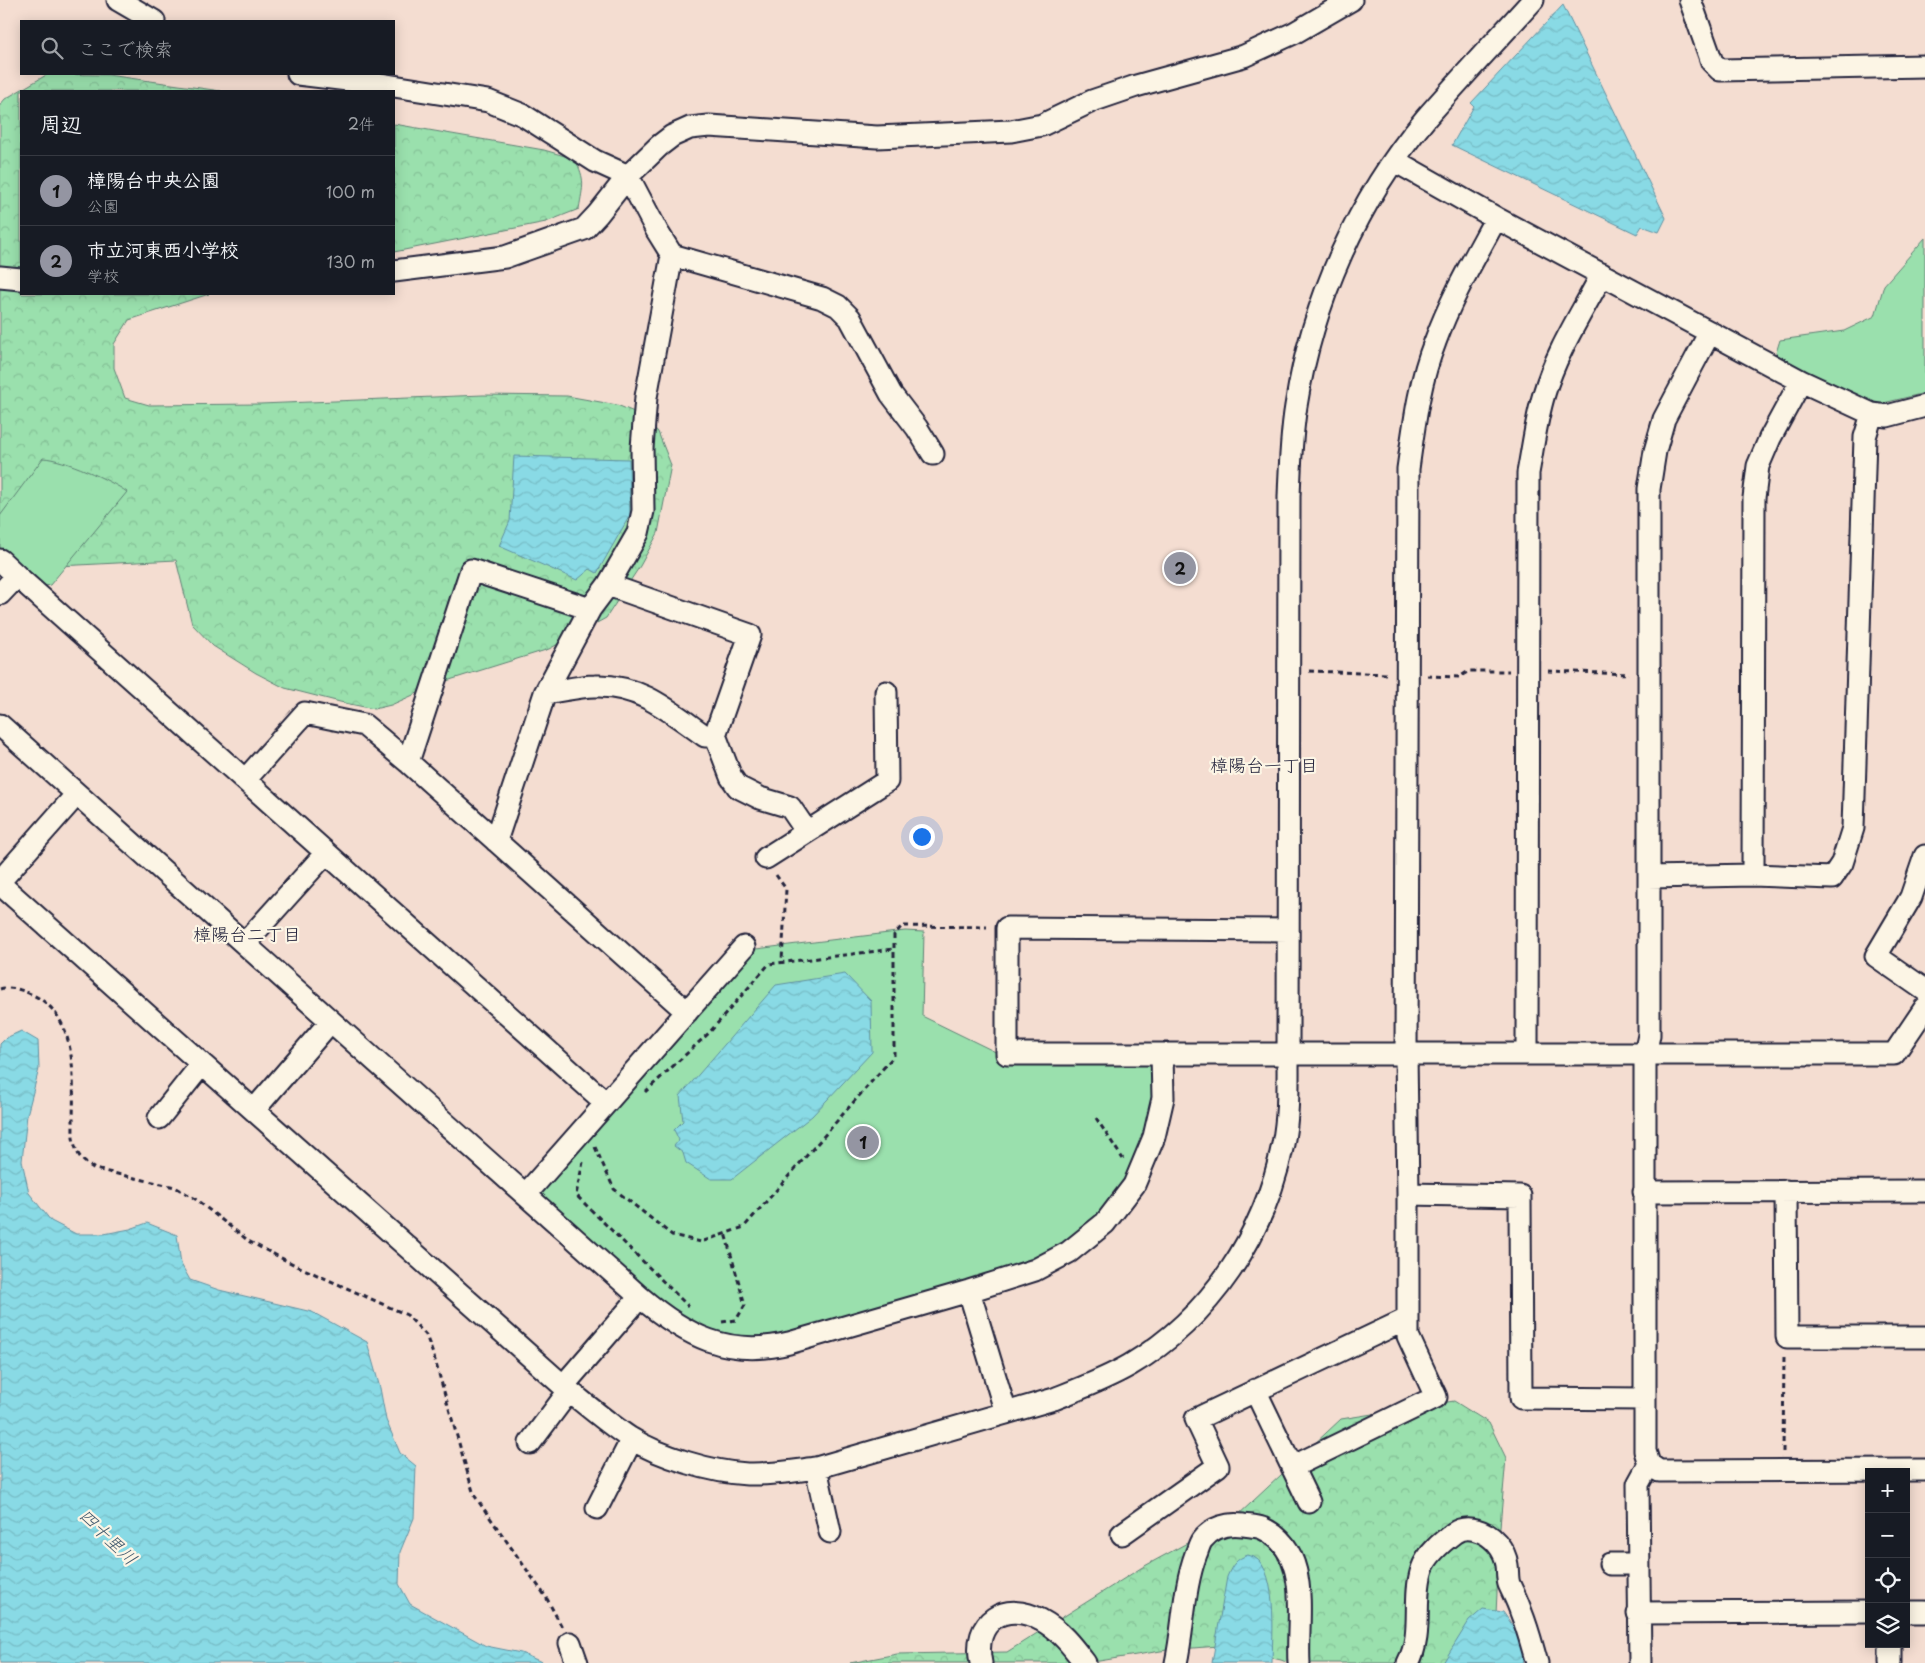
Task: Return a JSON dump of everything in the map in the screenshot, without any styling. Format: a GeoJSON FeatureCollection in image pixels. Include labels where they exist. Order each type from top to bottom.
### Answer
{"type":"FeatureCollection","features":[{"type":"Feature","properties":{"kind":"street"},"geometry":{"type":"LineString","coordinates":[[118,0],[152,20]]}},
{"type":"Feature","properties":{"kind":"street"},"geometry":{"type":"LineString","coordinates":[[395,271],[505,258],[584,229],[628,176],[659,146],[672,136],[690,128],[709,126],[877,137],[1011,131],[1042,125],[1092,101],[1136,86],[1244,56],[1294,33],[1351,0]]}},
{"type":"Feature","properties":{"kind":"street"},"geometry":{"type":"LineString","coordinates":[[76,794],[0,882],[566,1389],[632,1439],[669,1456],[711,1468],[745,1474],[778,1473],[816,1468],[1054,1399],[1130,1365],[1168,1338],[1205,1305],[1236,1262],[1256,1226],[1272,1186],[1283,1143],[1288,1103],[1289,496],[1291,448],[1296,405],[1310,339],[1335,269],[1360,215],[1395,161],[1426,119],[1533,0]]}},
{"type":"Feature","properties":{"kind":"street"},"geometry":{"type":"LineString","coordinates":[[1690,0],[1712,62],[1720,70],[1925,66]]}},
{"type":"Feature","properties":{"kind":"street"},"geometry":{"type":"LineString","coordinates":[[306,75],[382,84],[488,102],[523,115],[595,161],[628,176],[657,232],[672,255],[822,298],[838,306],[850,318],[891,394],[917,428],[933,454]]}},
{"type":"Feature","properties":{"kind":"street"},"geometry":{"type":"LineString","coordinates":[[1395,161],[1496,218],[1801,381],[1872,414],[1887,416],[1925,406]]}},
{"type":"Feature","properties":{"kind":"street"},"geometry":{"type":"LineString","coordinates":[[1292,1467],[1436,1397],[1408,1336],[1407,1319],[1408,469],[1416,405],[1434,343],[1456,292],[1496,218]]}},
{"type":"Feature","properties":{"kind":"street"},"geometry":{"type":"LineString","coordinates":[[496,841],[545,694],[590,609],[608,586],[638,533],[643,511],[642,448],[646,397],[672,255]]}},
{"type":"Feature","properties":{"kind":"street"},"geometry":{"type":"LineString","coordinates":[[1527,1053],[1528,473],[1544,394],[1558,358],[1602,274]]}},
{"type":"Feature","properties":{"kind":"street"},"geometry":{"type":"LineString","coordinates":[[0,277],[20,279]]}},
{"type":"Feature","properties":{"kind":"street"},"geometry":{"type":"LineString","coordinates":[[1710,332],[1664,419],[1655,451],[1649,488],[1649,1035],[1645,1054],[1645,1451],[1649,1464],[1659,1471],[1925,1470]]}},
{"type":"Feature","properties":{"kind":"street"},"geometry":{"type":"LineString","coordinates":[[1753,875],[1754,498],[1758,466],[1770,438],[1801,381]]}},
{"type":"Feature","properties":{"kind":"street"},"geometry":{"type":"LineString","coordinates":[[1649,877],[1753,875],[1832,878],[1842,863],[1853,828],[1865,437],[1872,414]]}},
{"type":"Feature","properties":{"kind":"street"},"geometry":{"type":"LineString","coordinates":[[0,560],[606,1103]]}},
{"type":"Feature","properties":{"kind":"street"},"geometry":{"type":"LineString","coordinates":[[408,762],[471,570],[590,609]]}},
{"type":"Feature","properties":{"kind":"street"},"geometry":{"type":"LineString","coordinates":[[0,594],[17,576]]}},
{"type":"Feature","properties":{"kind":"street"},"geometry":{"type":"LineString","coordinates":[[608,586],[750,635],[715,735],[731,777],[738,787],[760,798],[790,807],[807,832]]}},
{"type":"Feature","properties":{"kind":"street"},"geometry":{"type":"LineString","coordinates":[[545,694],[596,686],[629,689],[649,697],[705,736],[715,735]]}},
{"type":"Feature","properties":{"kind":"street"},"geometry":{"type":"LineString","coordinates":[[766,858],[886,781],[886,692]]}},
{"type":"Feature","properties":{"kind":"street"},"geometry":{"type":"LineString","coordinates":[[245,780],[305,713],[364,725],[408,762],[687,1012]]}},
{"type":"Feature","properties":{"kind":"street"},"geometry":{"type":"LineString","coordinates":[[0,725],[245,943],[330,1022],[640,1297],[664,1317],[709,1342],[742,1347],[770,1348],[969,1291],[1035,1270],[1069,1252],[1105,1223],[1134,1185],[1154,1137],[1163,1098],[1162,1055]]}},
{"type":"Feature","properties":{"kind":"street"},"geometry":{"type":"LineString","coordinates":[[245,943],[326,853]]}},
{"type":"Feature","properties":{"kind":"street"},"geometry":{"type":"LineString","coordinates":[[1925,856],[1911,897],[1876,956],[1925,990]]}},
{"type":"Feature","properties":{"kind":"street"},"geometry":{"type":"LineString","coordinates":[[1288,930],[1007,928],[1007,1054],[1894,1054],[1925,1008]]}},
{"type":"Feature","properties":{"kind":"street"},"geometry":{"type":"LineString","coordinates":[[526,1194],[744,947]]}},
{"type":"Feature","properties":{"kind":"street"},"geometry":{"type":"LineString","coordinates":[[254,1110],[330,1022]]}},
{"type":"Feature","properties":{"kind":"street"},"geometry":{"type":"LineString","coordinates":[[159,1118],[202,1064]]}},
{"type":"Feature","properties":{"kind":"street"},"geometry":{"type":"LineString","coordinates":[[1786,1191],[1787,1337],[1925,1337]]}},
{"type":"Feature","properties":{"kind":"street"},"geometry":{"type":"LineString","coordinates":[[1644,1192],[1925,1191]]}},
{"type":"Feature","properties":{"kind":"street"},"geometry":{"type":"LineString","coordinates":[[1408,1194],[1520,1196],[1521,1398],[1644,1399]]}},
{"type":"Feature","properties":{"kind":"street"},"geometry":{"type":"LineString","coordinates":[[969,1291],[1006,1413]]}},
{"type":"Feature","properties":{"kind":"street"},"geometry":{"type":"LineString","coordinates":[[530,1443],[566,1389],[640,1297]]}},
{"type":"Feature","properties":{"kind":"street"},"geometry":{"type":"LineString","coordinates":[[1122,1534],[1218,1466],[1196,1419],[1407,1319]]}},
{"type":"Feature","properties":{"kind":"street"},"geometry":{"type":"LineString","coordinates":[[1255,1390],[1309,1502]]}},
{"type":"Feature","properties":{"kind":"street"},"geometry":{"type":"LineString","coordinates":[[597,1508],[632,1439]]}},
{"type":"Feature","properties":{"kind":"street"},"geometry":{"type":"LineString","coordinates":[[1640,1663],[1638,1484],[1649,1464]]}},
{"type":"Feature","properties":{"kind":"street"},"geometry":{"type":"LineString","coordinates":[[816,1468],[830,1532]]}},
{"type":"Feature","properties":{"kind":"street"},"geometry":{"type":"LineString","coordinates":[[1176,1663],[1191,1568],[1202,1540],[1224,1524],[1235,1524],[1260,1528],[1276,1537],[1286,1547],[1295,1566],[1300,1591],[1299,1663]]}},
{"type":"Feature","properties":{"kind":"street"},"geometry":{"type":"LineString","coordinates":[[1408,1663],[1418,1625],[1418,1593],[1426,1559],[1457,1531],[1469,1528],[1483,1532],[1494,1540],[1503,1552],[1507,1564],[1508,1581],[1522,1613],[1537,1663]]}},
{"type":"Feature","properties":{"kind":"street"},"geometry":{"type":"LineString","coordinates":[[1610,1564],[1638,1564]]}},
{"type":"Feature","properties":{"kind":"street"},"geometry":{"type":"LineString","coordinates":[[981,1663],[979,1642],[982,1631],[988,1622],[998,1615],[1009,1612],[1022,1613],[1040,1619],[1057,1630],[1070,1642],[1085,1663]]}},
{"type":"Feature","properties":{"kind":"street"},"geometry":{"type":"LineString","coordinates":[[1638,1612],[1865,1612]]}},
{"type":"Feature","properties":{"kind":"street"},"geometry":{"type":"LineString","coordinates":[[1910,1612],[1925,1612]]}},
{"type":"Feature","properties":{"kind":"street"},"geometry":{"type":"LineString","coordinates":[[570,1642],[577,1663]]}},
{"type":"Feature","properties":{"kind":"street"},"geometry":{"type":"LineString","coordinates":[[1890,1648],[1890,1663]]}},
{"type":"Feature","properties":{"kind":"path"},"geometry":{"type":"LineString","coordinates":[[1288,670],[1459,677],[1469,672],[1528,671],[1649,675]]}},
{"type":"Feature","properties":{"kind":"path"},"geometry":{"type":"LineString","coordinates":[[766,858],[786,889],[782,962]]}},
{"type":"Feature","properties":{"kind":"path"},"geometry":{"type":"LineString","coordinates":[[595,1147],[614,1189],[672,1235],[701,1242],[744,1228],[894,1056],[894,934],[902,926],[1007,928]]}},
{"type":"Feature","properties":{"kind":"path"},"geometry":{"type":"LineString","coordinates":[[640,1097],[708,1033],[768,964],[894,949]]}},
{"type":"Feature","properties":{"kind":"path"},"geometry":{"type":"LineString","coordinates":[[0,989],[7,987],[26,991],[42,999],[56,1012],[66,1031],[72,1053],[73,1138],[76,1151],[83,1162],[95,1169],[174,1187],[194,1198],[250,1242],[295,1265],[407,1315],[426,1334],[474,1495],[546,1597],[570,1642]]}},
{"type":"Feature","properties":{"kind":"path"},"geometry":{"type":"LineString","coordinates":[[1096,1118],[1126,1162]]}},
{"type":"Feature","properties":{"kind":"path"},"geometry":{"type":"LineString","coordinates":[[591,1153],[601,1140]]}},
{"type":"Feature","properties":{"kind":"path"},"geometry":{"type":"LineString","coordinates":[[586,1158],[582,1164],[576,1195],[693,1310]]}},
{"type":"Feature","properties":{"kind":"path"},"geometry":{"type":"LineString","coordinates":[[720,1322],[736,1320],[745,1305],[726,1234]]}},
{"type":"Feature","properties":{"kind":"path"},"geometry":{"type":"LineString","coordinates":[[1782,1470],[1784,1346],[1787,1337]]}},
{"type":"Feature","properties":{"kind":"green space"},"geometry":{"type":"Polygon","coordinates":[[[46,75],[108,75],[214,90],[20,90],[46,75]]]}},
{"type":"Feature","properties":{"kind":"green space"},"geometry":{"type":"Polygon","coordinates":[[[20,90],[20,295],[206,295],[129,320],[114,344],[114,368],[125,398],[149,405],[260,404],[483,395],[567,396],[617,405],[644,416],[658,432],[671,465],[658,533],[640,566],[606,618],[549,649],[440,683],[391,705],[374,709],[285,688],[256,673],[213,646],[192,624],[176,560],[0,569],[0,105],[5,99],[20,90]]]}},
{"type":"Feature","properties":{"kind":"green space"},"geometry":{"type":"Polygon","coordinates":[[[395,124],[544,150],[575,159],[583,183],[579,209],[546,222],[395,252],[395,124]]]}},
{"type":"Feature","properties":{"kind":"green space"},"geometry":{"type":"Polygon","coordinates":[[[1925,238],[1925,393],[1871,406],[1775,356],[1780,340],[1844,331],[1875,316],[1884,285],[1925,238]]]}},
{"type":"Feature","properties":{"kind":"green space"},"geometry":{"type":"Polygon","coordinates":[[[43,458],[63,462],[86,471],[127,492],[50,585],[41,587],[0,551],[0,516],[43,458]]]}},
{"type":"Feature","properties":{"kind":"green space"},"geometry":{"type":"Polygon","coordinates":[[[905,931],[924,932],[922,1016],[1018,1063],[1148,1063],[1153,1070],[1152,1101],[1140,1152],[1117,1194],[1082,1233],[1027,1264],[792,1334],[744,1339],[711,1333],[679,1317],[542,1198],[541,1188],[756,949],[905,931]]]}},
{"type":"Feature","properties":{"kind":"green space"},"geometry":{"type":"Polygon","coordinates":[[[1454,1401],[1489,1423],[1506,1458],[1492,1663],[1289,1663],[1219,1646],[1167,1650],[1087,1663],[850,1663],[897,1654],[1007,1652],[1141,1568],[1237,1516],[1341,1419],[1454,1401]]]}},
{"type":"Feature","properties":{"kind":"water"},"geometry":{"type":"Polygon","coordinates":[[[1563,5],[1666,218],[1659,232],[1642,226],[1637,234],[1452,145],[1474,106],[1471,103],[1563,5]]]}},
{"type":"Feature","properties":{"kind":"water"},"geometry":{"type":"Polygon","coordinates":[[[514,456],[629,459],[630,515],[597,573],[590,569],[577,580],[499,546],[510,521],[514,456]]]}},
{"type":"Feature","properties":{"kind":"water"},"geometry":{"type":"Polygon","coordinates":[[[845,974],[871,1001],[872,1052],[812,1116],[732,1179],[711,1179],[686,1163],[683,1153],[674,1146],[679,1140],[674,1130],[683,1121],[680,1096],[776,985],[845,974]]]}},
{"type":"Feature","properties":{"kind":"water","name":"四十里川"},"geometry":{"type":"Polygon","coordinates":[[[21,1031],[38,1041],[39,1069],[27,1115],[22,1161],[29,1193],[51,1221],[76,1234],[104,1234],[130,1229],[147,1223],[177,1235],[181,1264],[190,1280],[219,1290],[312,1312],[367,1342],[380,1388],[386,1420],[400,1453],[416,1466],[414,1518],[400,1552],[399,1584],[410,1604],[486,1646],[521,1653],[544,1663],[0,1663],[0,1044],[6,1038],[21,1031]]]}},
{"type":"Feature","properties":{"kind":"water"},"geometry":{"type":"Polygon","coordinates":[[[1248,1555],[1258,1560],[1265,1571],[1270,1585],[1273,1620],[1272,1663],[1212,1663],[1227,1577],[1235,1563],[1240,1558],[1248,1555]]]}},
{"type":"Feature","properties":{"kind":"water"},"geometry":{"type":"Polygon","coordinates":[[[1483,1609],[1503,1612],[1526,1644],[1522,1663],[1443,1663],[1469,1621],[1483,1609]]]}},
{"type":"Feature","properties":{"kind":"place","name":"市立河東西小学校"},"geometry":{"type":"Point","coordinates":[1180,568]}},
{"type":"Feature","properties":{"kind":"place","name":"樟陽台中央公園"},"geometry":{"type":"Point","coordinates":[863,1142]}},
{"type":"Feature","properties":{"kind":"district","name":"樟陽台一丁目"},"geometry":{"type":"Point","coordinates":[1264,764]}},
{"type":"Feature","properties":{"kind":"district","name":"樟陽台二丁目"},"geometry":{"type":"Point","coordinates":[247,933]}}]}
